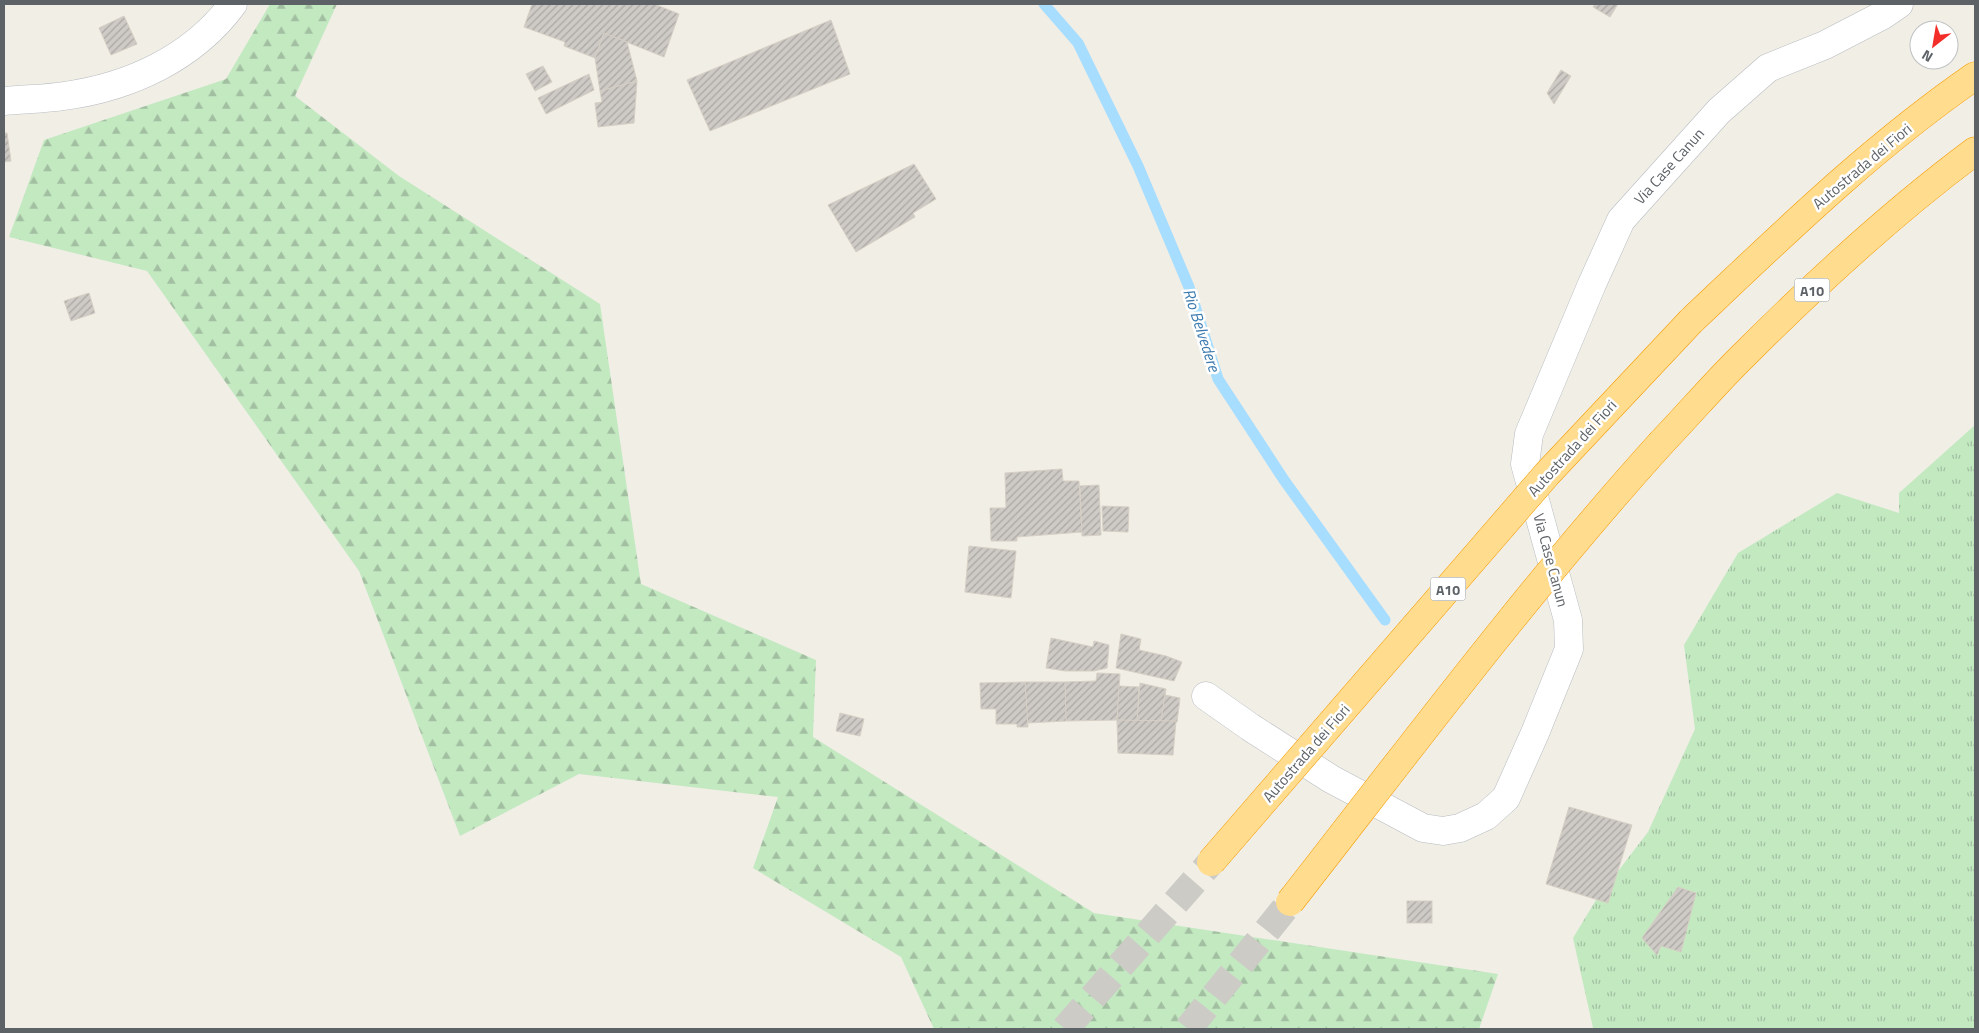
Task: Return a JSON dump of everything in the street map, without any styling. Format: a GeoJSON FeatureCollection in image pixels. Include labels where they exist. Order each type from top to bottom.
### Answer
{"type":"FeatureCollection","features":[{"type":"Feature","properties":{"kind":"highway","name":"Autostrada dei Fiori"},"geometry":{"type":"LineString","coordinates":[[1211,862],[1547,474],[1691,321],[1812,207],[1890,141],[1975,76]]}},
{"type":"Feature","properties":{"kind":"highway","name":"A10"},"geometry":{"type":"LineString","coordinates":[[1290,902],[1524,602],[1609,501],[1662,442],[1744,355],[1833,269],[1941,177],[1975,152]]}},
{"type":"Feature","properties":{"kind":"street"},"geometry":{"type":"LineString","coordinates":[[4,100],[62,97],[98,90],[133,80],[151,72],[181,54],[216,24],[233,4]]}},
{"type":"Feature","properties":{"kind":"street","name":"Via Case Canun"},"geometry":{"type":"LineString","coordinates":[[1206,696],[1331,779],[1423,828],[1443,831],[1460,828],[1486,816],[1506,798],[1570,649],[1568,620],[1525,464],[1529,434],[1621,220],[1719,111],[1768,68],[1833,40],[1883,15],[1899,4]]}},
{"type":"Feature","properties":{"kind":"green space"},"geometry":{"type":"Polygon","coordinates":[[[270,4],[337,4],[295,96],[399,176],[600,304],[641,584],[816,660],[813,737],[1094,913],[1498,974],[1479,1029],[934,1029],[901,957],[753,868],[778,797],[579,774],[460,836],[359,571],[147,271],[9,237],[44,140],[226,79],[270,4]]]}},
{"type":"Feature","properties":{"kind":"green space"},"geometry":{"type":"Polygon","coordinates":[[[1975,425],[1975,1029],[1593,1028],[1573,938],[1596,900],[1648,832],[1695,729],[1684,645],[1738,553],[1837,493],[1899,513],[1899,493],[1975,425]]]}},
{"type":"Feature","properties":{"kind":"building"},"geometry":{"type":"Polygon","coordinates":[[[532,4],[654,4],[679,14],[664,57],[604,33],[595,58],[564,46],[565,42],[524,27],[532,4]]]}},
{"type":"Feature","properties":{"kind":"building"},"geometry":{"type":"Polygon","coordinates":[[[1595,4],[1618,4],[1610,17],[1593,7],[1595,4]]]}},
{"type":"Feature","properties":{"kind":"building"},"geometry":{"type":"Polygon","coordinates":[[[124,16],[137,44],[111,55],[99,28],[124,16]]]}},
{"type":"Feature","properties":{"kind":"building"},"geometry":{"type":"Polygon","coordinates":[[[831,20],[850,74],[710,131],[687,80],[831,20]]]}},
{"type":"Feature","properties":{"kind":"building"},"geometry":{"type":"Polygon","coordinates":[[[604,33],[627,42],[637,81],[600,91],[595,58],[604,33]]]}},
{"type":"Feature","properties":{"kind":"building"},"geometry":{"type":"Polygon","coordinates":[[[543,66],[552,82],[535,91],[526,74],[543,66]]]}},
{"type":"Feature","properties":{"kind":"building"},"geometry":{"type":"Polygon","coordinates":[[[1561,70],[1571,76],[1554,104],[1547,93],[1561,70]]]}},
{"type":"Feature","properties":{"kind":"building"},"geometry":{"type":"Polygon","coordinates":[[[589,74],[594,90],[546,114],[538,98],[589,74]]]}},
{"type":"Feature","properties":{"kind":"building"},"geometry":{"type":"Polygon","coordinates":[[[637,81],[634,123],[598,127],[595,103],[602,102],[600,91],[637,81]]]}},
{"type":"Feature","properties":{"kind":"building"},"geometry":{"type":"Polygon","coordinates":[[[4,133],[7,133],[11,161],[4,162],[4,133]]]}},
{"type":"Feature","properties":{"kind":"building"},"geometry":{"type":"Polygon","coordinates":[[[914,164],[936,199],[913,213],[915,217],[856,252],[828,205],[914,164]]]}},
{"type":"Feature","properties":{"kind":"building"},"geometry":{"type":"Polygon","coordinates":[[[89,293],[95,313],[71,321],[64,301],[89,293]]]}},
{"type":"Feature","properties":{"kind":"building"},"geometry":{"type":"Polygon","coordinates":[[[1062,469],[1063,481],[1079,481],[1082,532],[1017,537],[1017,541],[991,541],[990,508],[1006,508],[1005,473],[1062,469]]]}},
{"type":"Feature","properties":{"kind":"building"},"geometry":{"type":"Polygon","coordinates":[[[1099,485],[1101,535],[1082,536],[1080,486],[1099,485]]]}},
{"type":"Feature","properties":{"kind":"building"},"geometry":{"type":"Polygon","coordinates":[[[1102,506],[1129,507],[1128,532],[1103,531],[1102,506]]]}},
{"type":"Feature","properties":{"kind":"building"},"geometry":{"type":"Polygon","coordinates":[[[969,546],[1016,551],[1011,598],[965,592],[969,546]]]}},
{"type":"Feature","properties":{"kind":"building"},"geometry":{"type":"Polygon","coordinates":[[[1121,634],[1141,639],[1139,650],[1182,662],[1174,681],[1116,668],[1121,634]]]}},
{"type":"Feature","properties":{"kind":"building"},"geometry":{"type":"Polygon","coordinates":[[[1051,638],[1093,647],[1094,641],[1109,645],[1107,668],[1094,671],[1065,671],[1046,668],[1051,638]]]}},
{"type":"Feature","properties":{"kind":"building"},"geometry":{"type":"Polygon","coordinates":[[[1097,673],[1120,674],[1117,720],[1066,721],[1065,682],[1096,681],[1097,673]]]}},
{"type":"Feature","properties":{"kind":"building"},"geometry":{"type":"Polygon","coordinates":[[[1025,682],[1065,682],[1066,721],[1027,723],[1025,682]]]}},
{"type":"Feature","properties":{"kind":"building"},"geometry":{"type":"Polygon","coordinates":[[[1025,682],[1028,727],[1017,727],[1017,724],[996,724],[996,709],[981,709],[980,683],[1025,682]]]}},
{"type":"Feature","properties":{"kind":"building"},"geometry":{"type":"Polygon","coordinates":[[[1140,683],[1166,689],[1161,721],[1137,721],[1140,683]]]}},
{"type":"Feature","properties":{"kind":"building"},"geometry":{"type":"Polygon","coordinates":[[[1119,686],[1139,687],[1137,721],[1117,720],[1119,686]]]}},
{"type":"Feature","properties":{"kind":"building"},"geometry":{"type":"Polygon","coordinates":[[[1165,695],[1180,698],[1177,722],[1161,721],[1165,695]]]}},
{"type":"Feature","properties":{"kind":"building"},"geometry":{"type":"Polygon","coordinates":[[[840,713],[864,719],[860,736],[836,731],[840,713]]]}},
{"type":"Feature","properties":{"kind":"building"},"geometry":{"type":"Polygon","coordinates":[[[1117,720],[1176,721],[1173,755],[1118,753],[1117,720]]]}},
{"type":"Feature","properties":{"kind":"building"},"geometry":{"type":"Polygon","coordinates":[[[1569,807],[1632,825],[1608,903],[1546,884],[1569,807]]]}},
{"type":"Feature","properties":{"kind":"building"},"geometry":{"type":"Polygon","coordinates":[[[1678,887],[1696,893],[1681,952],[1661,946],[1657,955],[1642,938],[1678,887]]]}},
{"type":"Feature","properties":{"kind":"building"},"geometry":{"type":"Polygon","coordinates":[[[1407,901],[1432,901],[1432,923],[1407,923],[1407,901]]]}},
{"type":"Feature","properties":{"kind":"waterway","name":"Rio Belvedere"},"geometry":{"type":"LineString","coordinates":[[1044,4],[1078,43],[1138,166],[1189,287],[1218,379],[1284,480],[1385,620]]}},
{"type":"Feature","properties":{"kind":"tunnel"},"geometry":{"type":"LineString","coordinates":[[1065,1029],[1211,862]]}},
{"type":"Feature","properties":{"kind":"tunnel"},"geometry":{"type":"LineString","coordinates":[[1188,1029],[1290,902]]}}]}
